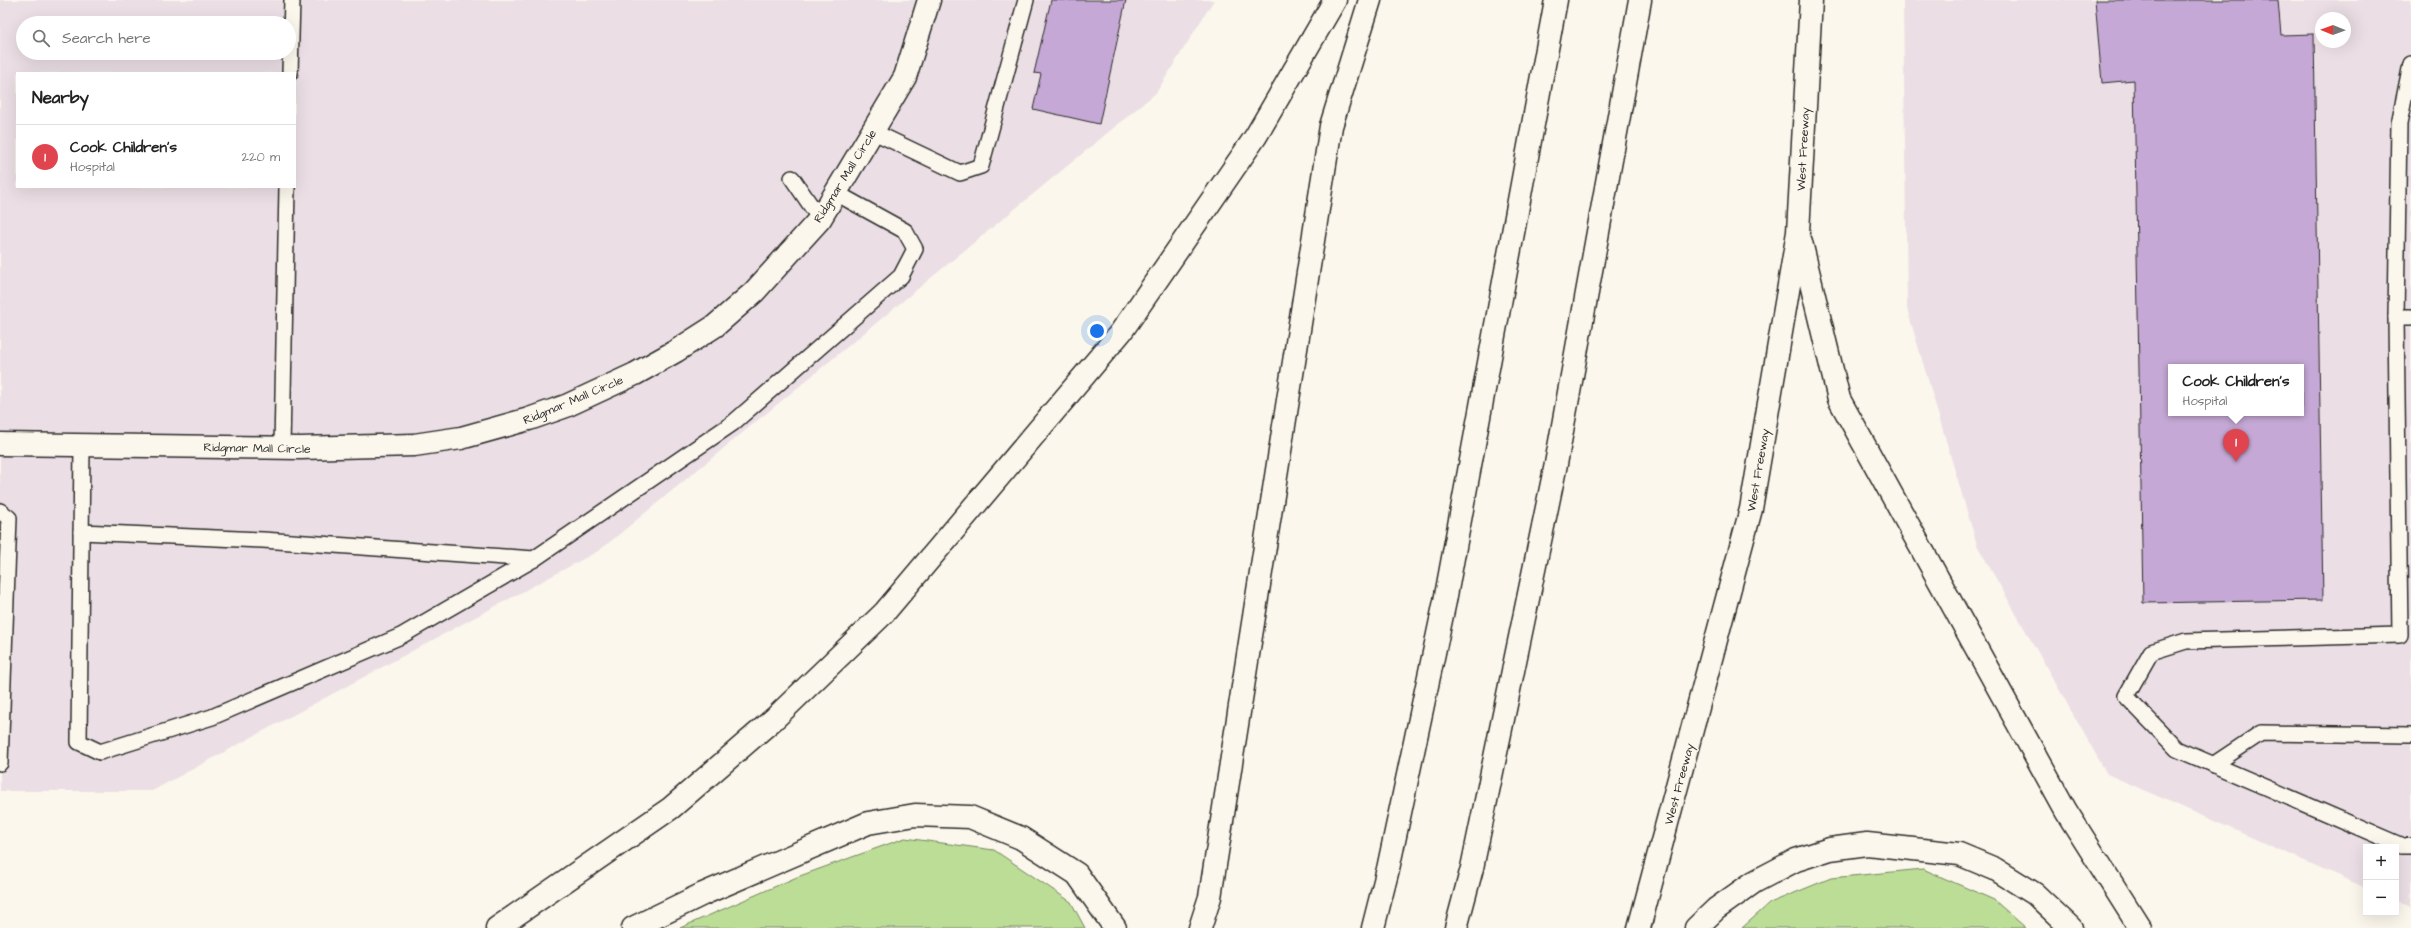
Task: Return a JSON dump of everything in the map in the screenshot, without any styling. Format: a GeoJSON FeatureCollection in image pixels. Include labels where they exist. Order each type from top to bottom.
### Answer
{"type":"FeatureCollection","features":[{"type":"Feature","properties":{"kind":"main road","name":"Ridgmar Mall Circle"},"geometry":{"type":"LineString","coordinates":[[0,444],[388,448],[436,442],[508,425],[566,406],[635,374],[676,351],[715,326],[754,292],[820,219],[874,132],[905,77],[929,0]]}},
{"type":"Feature","properties":{"kind":"main road"},"geometry":{"type":"LineString","coordinates":[[497,928],[671,808],[775,718],[884,613],[1121,332],[1256,136],[1335,0]]}},
{"type":"Feature","properties":{"kind":"main road"},"geometry":{"type":"LineString","coordinates":[[1200,928],[1211,890],[1331,126],[1370,0]]}},
{"type":"Feature","properties":{"kind":"main road"},"geometry":{"type":"LineString","coordinates":[[1372,928],[1388,869],[1445,601],[1556,0]]}},
{"type":"Feature","properties":{"kind":"main road"},"geometry":{"type":"LineString","coordinates":[[1456,928],[1473,860],[1556,464],[1640,0]]}},
{"type":"Feature","properties":{"kind":"main road","name":"West Freeway"},"geometry":{"type":"LineString","coordinates":[[1639,928],[1752,509],[1798,232],[1811,0]]}},
{"type":"Feature","properties":{"kind":"main road"},"geometry":{"type":"LineString","coordinates":[[1798,232],[1839,399],[2066,811],[2140,928]]}},
{"type":"Feature","properties":{"kind":"main road"},"geometry":{"type":"LineString","coordinates":[[633,928],[703,894],[868,823],[915,816],[970,817],[1021,838],[1077,874],[1115,928]]}},
{"type":"Feature","properties":{"kind":"main road"},"geometry":{"type":"LineString","coordinates":[[1696,928],[1716,909],[1754,882],[1796,860],[1830,849],[1867,844],[1959,854],[1996,869],[2035,894],[2071,928]]}},
{"type":"Feature","properties":{"kind":"lane"},"geometry":{"type":"LineString","coordinates":[[292,0],[292,16]]}},
{"type":"Feature","properties":{"kind":"lane"},"geometry":{"type":"LineString","coordinates":[[874,132],[960,173],[981,166],[1026,0]]}},
{"type":"Feature","properties":{"kind":"lane"},"geometry":{"type":"LineString","coordinates":[[290,60],[290,72]]}},
{"type":"Feature","properties":{"kind":"lane"},"geometry":{"type":"LineString","coordinates":[[2411,64],[2399,124],[2396,317],[2404,427],[2406,635],[2186,641],[2151,652],[2126,696],[2176,749],[2402,846],[2411,846]]}},
{"type":"Feature","properties":{"kind":"lane"},"geometry":{"type":"LineString","coordinates":[[792,178],[820,219]]}},
{"type":"Feature","properties":{"kind":"lane"},"geometry":{"type":"LineString","coordinates":[[282,448],[287,188]]}},
{"type":"Feature","properties":{"kind":"lane"},"geometry":{"type":"LineString","coordinates":[[82,446],[79,742],[100,752],[212,717],[401,636],[534,559],[733,423],[901,276],[915,249],[905,231],[836,193]]}},
{"type":"Feature","properties":{"kind":"lane"},"geometry":{"type":"LineString","coordinates":[[2396,317],[2411,317]]}},
{"type":"Feature","properties":{"kind":"lane"},"geometry":{"type":"LineString","coordinates":[[0,511],[9,518],[0,763]]}},
{"type":"Feature","properties":{"kind":"lane"},"geometry":{"type":"LineString","coordinates":[[81,532],[263,540],[534,559]]}},
{"type":"Feature","properties":{"kind":"lane"},"geometry":{"type":"LineString","coordinates":[[2212,764],[2261,733],[2411,735]]}},
{"type":"Feature","properties":{"kind":"shaded area"},"geometry":{"type":"Polygon","coordinates":[[[0,0],[1214,0],[1156,93],[600,550],[152,791],[0,791],[0,0]]]}},
{"type":"Feature","properties":{"kind":"shaded area"},"geometry":{"type":"Polygon","coordinates":[[[1903,0],[2411,0],[2411,907],[2399,902],[2399,844],[2363,844],[2363,887],[2107,774],[1977,545],[1907,309],[1903,0]]]}},
{"type":"Feature","properties":{"kind":"green space"},"geometry":{"type":"Polygon","coordinates":[[[905,838],[994,850],[1071,902],[1085,928],[680,928],[797,877],[905,838]]]}},
{"type":"Feature","properties":{"kind":"green space"},"geometry":{"type":"Polygon","coordinates":[[[1923,869],[1994,900],[2026,928],[1742,928],[1770,903],[1831,878],[1923,869]]]}},
{"type":"Feature","properties":{"kind":"building"},"geometry":{"type":"Polygon","coordinates":[[[1051,0],[1126,0],[1099,124],[1033,109],[1041,74],[1034,73],[1051,0]]]}},
{"type":"Feature","properties":{"kind":"building"},"geometry":{"type":"Polygon","coordinates":[[[2095,0],[2278,0],[2281,35],[2314,34],[2323,600],[2143,603],[2134,80],[2102,83],[2095,0]]]}},
{"type":"Feature","properties":{"kind":"place","name":"Cook Children's"},"geometry":{"type":"Point","coordinates":[2236,462]}}]}
